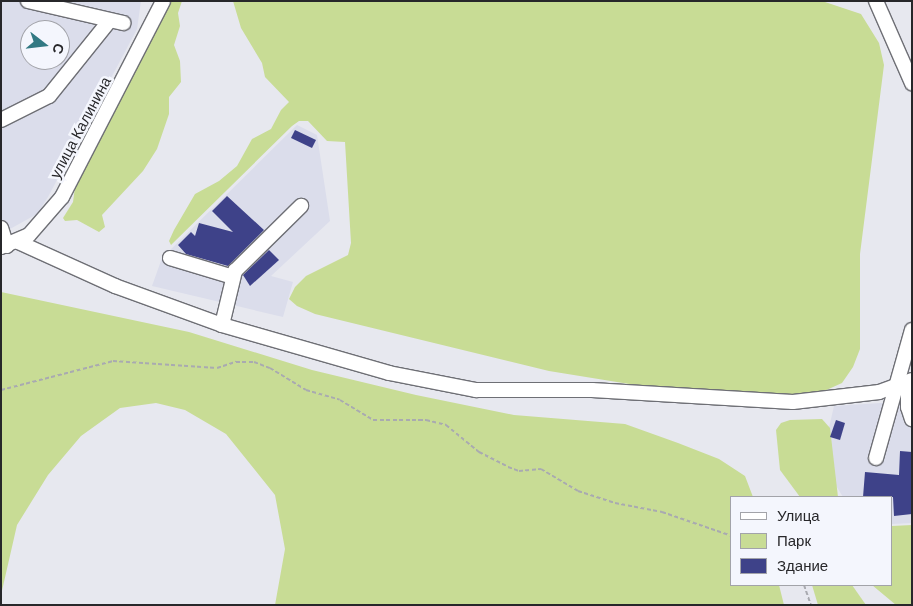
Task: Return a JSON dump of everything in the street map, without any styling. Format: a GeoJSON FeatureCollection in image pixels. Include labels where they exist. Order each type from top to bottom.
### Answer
{"type":"FeatureCollection","features":[{"type":"Feature","properties":{"kind":"street"},"geometry":{"type":"LineString","coordinates":[[1,120],[49,96],[117,21],[28,1]]}},
{"type":"Feature","properties":{"kind":"street","name":"улица Калинина"},"geometry":{"type":"LineString","coordinates":[[9,245],[45,220],[62,197],[163,1]]}},
{"type":"Feature","properties":{"kind":"street"},"geometry":{"type":"LineString","coordinates":[[876,1],[912,83]]}},
{"type":"Feature","properties":{"kind":"street"},"geometry":{"type":"LineString","coordinates":[[222,326],[234,271],[301,206]]}},
{"type":"Feature","properties":{"kind":"street"},"geometry":{"type":"LineString","coordinates":[[1,228],[9,245],[222,326],[388,373],[476,390],[532,392],[592,390],[794,402],[837,399],[906,383]]}},
{"type":"Feature","properties":{"kind":"street"},"geometry":{"type":"LineString","coordinates":[[170,258],[233,278]]}},
{"type":"Feature","properties":{"kind":"street"},"geometry":{"type":"LineString","coordinates":[[912,330],[906,383],[908,407],[912,419]]}},
{"type":"Feature","properties":{"kind":"street"},"geometry":{"type":"LineString","coordinates":[[876,458],[906,383]]}},
{"type":"Feature","properties":{"kind":"path"},"geometry":{"type":"LineString","coordinates":[[1,390],[113,361],[217,368],[236,362],[254,362],[270,368],[298,386],[340,400],[373,420],[426,420],[446,425],[479,452],[508,467],[519,471],[541,469],[578,491],[615,503],[662,512],[730,535]]}},
{"type":"Feature","properties":{"kind":"path"},"geometry":{"type":"LineString","coordinates":[[804,586],[811,605]]}},
{"type":"Feature","properties":{"kind":"shaded area"},"geometry":{"type":"Polygon","coordinates":[[[1,1],[141,1],[137,29],[48,197],[37,214],[1,234],[1,1]]]}},
{"type":"Feature","properties":{"kind":"shaded area"},"geometry":{"type":"Polygon","coordinates":[[[297,125],[317,135],[330,221],[271,276],[293,282],[283,317],[152,286],[162,258],[297,125]]]}},
{"type":"Feature","properties":{"kind":"shaded area"},"geometry":{"type":"Polygon","coordinates":[[[912,401],[912,523],[893,524],[893,496],[842,496],[832,479],[828,432],[834,406],[912,401]]]}},
{"type":"Feature","properties":{"kind":"green space"},"geometry":{"type":"Polygon","coordinates":[[[169,1],[182,1],[178,13],[180,26],[174,45],[180,61],[181,82],[169,97],[169,114],[157,149],[143,171],[102,215],[105,227],[99,232],[77,220],[65,221],[63,218],[73,202],[76,180],[117,107],[169,1]]]}},
{"type":"Feature","properties":{"kind":"green space"},"geometry":{"type":"Polygon","coordinates":[[[233,1],[822,1],[861,14],[879,43],[884,65],[860,254],[860,349],[853,367],[842,383],[813,396],[654,388],[549,371],[315,314],[297,306],[289,299],[295,287],[306,276],[348,255],[351,243],[345,142],[327,141],[308,121],[299,121],[292,126],[171,245],[169,241],[174,230],[195,194],[219,181],[237,166],[252,139],[271,129],[281,110],[289,102],[265,77],[262,63],[241,28],[233,1]]]}},
{"type":"Feature","properties":{"kind":"green space"},"geometry":{"type":"Polygon","coordinates":[[[1,292],[189,332],[312,370],[416,395],[514,415],[625,424],[719,459],[745,476],[753,496],[730,496],[730,586],[779,586],[784,605],[275,605],[285,549],[275,495],[226,434],[185,410],[156,403],[120,408],[81,436],[48,475],[17,525],[1,595],[1,292]]]}},
{"type":"Feature","properties":{"kind":"green space"},"geometry":{"type":"Polygon","coordinates":[[[822,419],[830,428],[838,496],[799,496],[780,470],[776,430],[781,423],[790,420],[822,419]]]}},
{"type":"Feature","properties":{"kind":"green space"},"geometry":{"type":"Polygon","coordinates":[[[912,525],[912,605],[896,605],[873,586],[893,586],[893,526],[912,525]]]}},
{"type":"Feature","properties":{"kind":"green space"},"geometry":{"type":"Polygon","coordinates":[[[812,586],[853,586],[866,605],[818,605],[812,586]]]}},
{"type":"Feature","properties":{"kind":"building"},"geometry":{"type":"Polygon","coordinates":[[[295,130],[316,140],[312,148],[291,138],[295,130]]]}},
{"type":"Feature","properties":{"kind":"building"},"geometry":{"type":"Polygon","coordinates":[[[227,196],[264,230],[228,266],[186,254],[178,245],[191,232],[195,236],[199,223],[233,232],[212,211],[227,196]]]}},
{"type":"Feature","properties":{"kind":"building"},"geometry":{"type":"Polygon","coordinates":[[[269,250],[279,260],[250,286],[243,275],[269,250]]]}},
{"type":"Feature","properties":{"kind":"building"},"geometry":{"type":"Polygon","coordinates":[[[836,420],[845,423],[840,440],[830,437],[836,420]]]}},
{"type":"Feature","properties":{"kind":"building"},"geometry":{"type":"Polygon","coordinates":[[[900,451],[912,452],[912,514],[894,516],[893,496],[863,496],[865,472],[899,475],[900,451]]]}}]}
